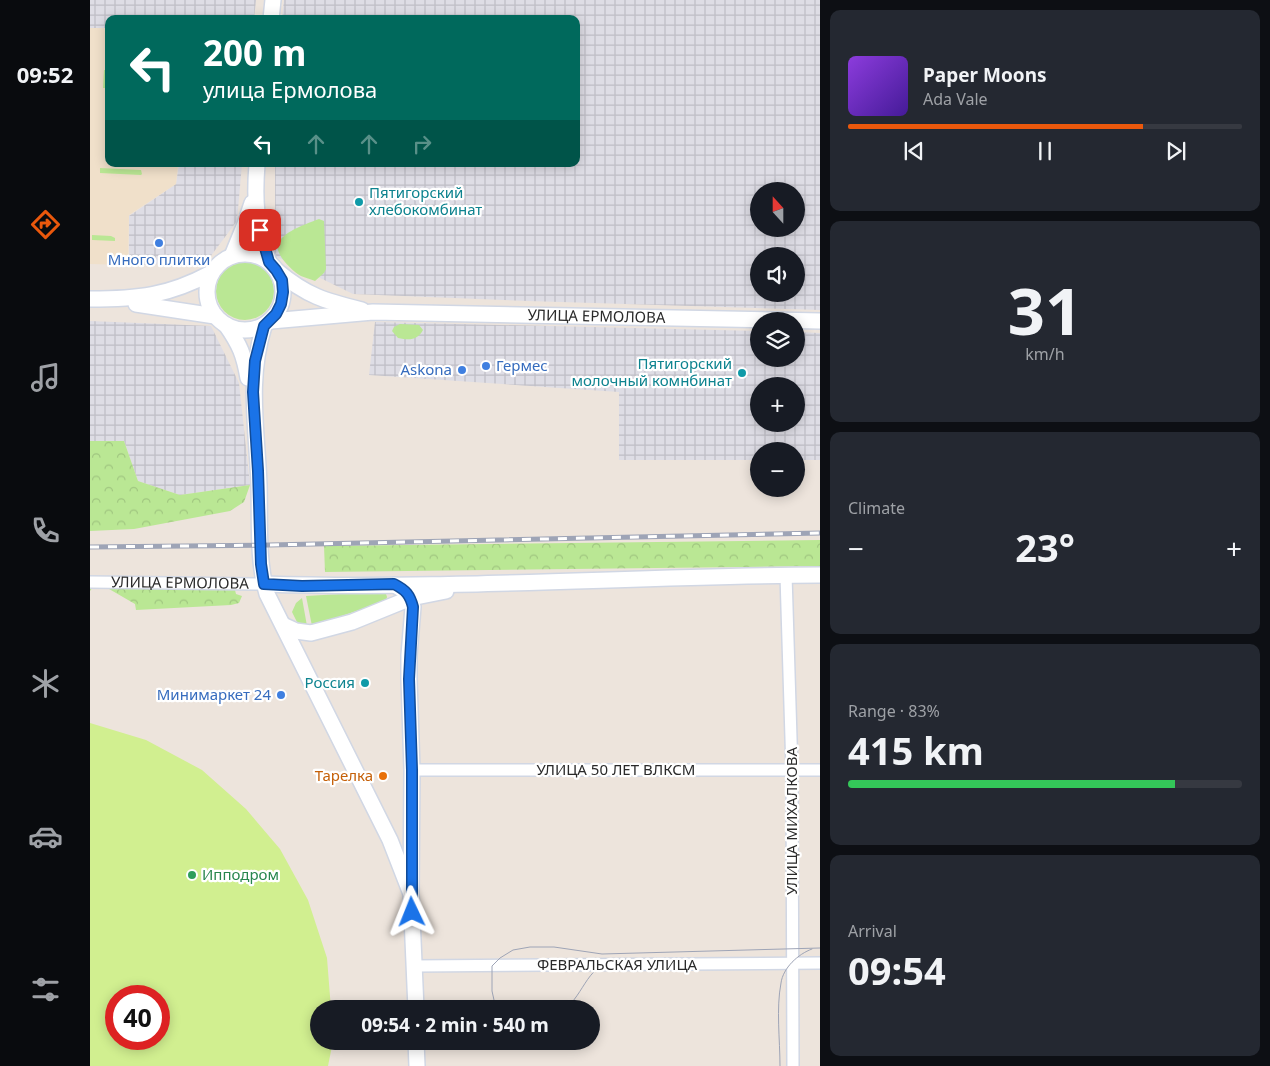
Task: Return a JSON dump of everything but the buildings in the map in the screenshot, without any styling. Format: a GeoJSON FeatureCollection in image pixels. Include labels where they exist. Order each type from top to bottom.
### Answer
{"type":"FeatureCollection","features":[{"type":"Feature","properties":{"kind":"street"},"geometry":{"type":"LineString","coordinates":[[271,15],[273,0]]}},
{"type":"Feature","properties":{"kind":"street"},"geometry":{"type":"LineString","coordinates":[[232,256],[245,224],[254,194],[257,167]]}},
{"type":"Feature","properties":{"kind":"street"},"geometry":{"type":"LineString","coordinates":[[254,194],[262,243],[282,280],[283,292],[281,304],[267,323],[255,361],[253,392],[261,564],[264,584],[267,594],[390,840],[411,894]]}},
{"type":"Feature","properties":{"kind":"street","name":"УЛИЦА ЕРМОЛОВА"},"geometry":{"type":"LineString","coordinates":[[90,299],[118,299],[157,295],[189,285],[211,273],[224,260],[232,256],[251,254],[273,266],[292,283],[324,300],[373,312]]}},
{"type":"Feature","properties":{"kind":"street"},"geometry":{"type":"LineString","coordinates":[[211,273],[206,295],[209,306],[239,342],[253,392]]}},
{"type":"Feature","properties":{"kind":"street","name":"УЛИЦА ЕРМОЛОВА"},"geometry":{"type":"LineString","coordinates":[[90,299],[151,305],[220,321],[236,329],[247,330],[267,323],[373,312],[820,320]]}},
{"type":"Feature","properties":{"kind":"street","name":"УЛИЦА ЕРМОЛОВА"},"geometry":{"type":"LineString","coordinates":[[90,582],[302,586],[480,584],[820,575]]}},
{"type":"Feature","properties":{"kind":"street","name":"УЛИЦА МИХАЛКОВА"},"geometry":{"type":"LineString","coordinates":[[786,576],[792,771],[793,1066]]}},
{"type":"Feature","properties":{"kind":"street"},"geometry":{"type":"LineString","coordinates":[[394,584],[404,589],[411,598],[413,607],[409,679],[412,770],[411,894],[416,1000]]}},
{"type":"Feature","properties":{"kind":"street","name":"УЛИЦА ЕРМОЛОВА"},"geometry":{"type":"LineString","coordinates":[[283,625],[296,631],[311,633],[352,622],[411,598],[480,584]]}},
{"type":"Feature","properties":{"kind":"street","name":"УЛИЦА 50 ЛЕТ ВЛКСМ"},"geometry":{"type":"LineString","coordinates":[[412,770],[820,770]]}},
{"type":"Feature","properties":{"kind":"street","name":"ФЕВРАЛЬСКАЯ УЛИЦА"},"geometry":{"type":"LineString","coordinates":[[415,966],[820,963]]}},
{"type":"Feature","properties":{"kind":"street"},"geometry":{"type":"LineString","coordinates":[[416,1050],[417,1066]]}},
{"type":"Feature","properties":{"kind":"shaded area"},"geometry":{"type":"Polygon","coordinates":[[[90,0],[256,0],[254,15],[105,15],[105,28],[90,28],[90,0]]]}},
{"type":"Feature","properties":{"kind":"shaded area"},"geometry":{"type":"Polygon","coordinates":[[[284,0],[820,0],[820,310],[353,294],[275,256],[275,167],[580,167],[580,15],[282,15],[284,0]]]}},
{"type":"Feature","properties":{"kind":"shaded area"},"geometry":{"type":"Polygon","coordinates":[[[90,28],[105,28],[105,167],[178,167],[176,184],[129,215],[128,265],[90,264],[90,28]]]}},
{"type":"Feature","properties":{"kind":"shaded area"},"geometry":{"type":"Polygon","coordinates":[[[179,167],[242,167],[237,221],[207,261],[129,266],[129,216],[176,184],[179,167]]]}},
{"type":"Feature","properties":{"kind":"shaded area"},"geometry":{"type":"Polygon","coordinates":[[[90,321],[211,326],[239,383],[250,485],[180,495],[138,481],[124,441],[90,441],[90,321]]]}},
{"type":"Feature","properties":{"kind":"shaded area"},"geometry":{"type":"Polygon","coordinates":[[[375,322],[750,331],[750,367],[805,367],[805,332],[820,333],[820,460],[805,460],[805,442],[750,442],[750,460],[619,460],[619,392],[369,375],[375,322]]]}},
{"type":"Feature","properties":{"kind":"green space"},"geometry":{"type":"Polygon","coordinates":[[[104,70],[105,70],[105,88],[103,88],[104,70]]]}},
{"type":"Feature","properties":{"kind":"green space"},"geometry":{"type":"Polygon","coordinates":[[[100,168],[141,170],[142,174],[100,173],[100,168]]]}},
{"type":"Feature","properties":{"kind":"green space"},"geometry":{"type":"Polygon","coordinates":[[[319,219],[324,221],[326,269],[315,281],[301,276],[293,270],[284,261],[278,251],[278,246],[286,234],[319,219]]]}},
{"type":"Feature","properties":{"kind":"green space"},"geometry":{"type":"Polygon","coordinates":[[[92,235],[111,236],[115,238],[115,241],[92,240],[92,235]]]}},
{"type":"Feature","properties":{"kind":"green space"},"geometry":{"type":"Polygon","coordinates":[[[245,262],[256,264],[269,275],[274,291],[272,302],[261,315],[245,320],[234,318],[221,307],[216,291],[218,280],[229,267],[245,262]]]}},
{"type":"Feature","properties":{"kind":"green space"},"geometry":{"type":"Polygon","coordinates":[[[400,324],[419,325],[423,330],[421,334],[412,339],[398,338],[392,331],[394,327],[400,324]]]}},
{"type":"Feature","properties":{"kind":"green space"},"geometry":{"type":"Polygon","coordinates":[[[90,441],[124,441],[138,481],[180,495],[250,485],[244,502],[230,511],[134,529],[90,531],[90,441]]]}},
{"type":"Feature","properties":{"kind":"green space"},"geometry":{"type":"Polygon","coordinates":[[[820,540],[820,566],[325,572],[324,546],[820,540]]]}},
{"type":"Feature","properties":{"kind":"green space"},"geometry":{"type":"Polygon","coordinates":[[[90,576],[235,590],[236,594],[242,596],[239,603],[231,605],[136,610],[135,604],[97,582],[90,591],[90,576]]]}},
{"type":"Feature","properties":{"kind":"green space"},"geometry":{"type":"Polygon","coordinates":[[[375,592],[386,594],[386,601],[312,626],[306,596],[375,592]]]}},
{"type":"Feature","properties":{"kind":"green space"},"geometry":{"type":"Polygon","coordinates":[[[302,598],[307,626],[297,622],[292,612],[296,603],[302,598]]]}},
{"type":"Feature","properties":{"kind":"green space","name":"Ипподpом"},"geometry":{"type":"Polygon","coordinates":[[[90,723],[146,740],[202,770],[246,809],[280,849],[308,900],[327,958],[330,1000],[310,1000],[310,1050],[331,1050],[328,1066],[90,1066],[90,723]]]}},
{"type":"Feature","properties":{"kind":"tram line"},"geometry":{"type":"LineString","coordinates":[[494,1000],[492,966],[500,958],[513,950],[530,947],[554,947],[602,954],[820,948]]}},
{"type":"Feature","properties":{"kind":"tram line"},"geometry":{"type":"LineString","coordinates":[[780,1066],[779,1003],[782,977],[792,962],[812,949]]}},
{"type":"Feature","properties":{"kind":"tram line"},"geometry":{"type":"LineString","coordinates":[[574,1000],[596,969],[604,964],[629,959]]}},
{"type":"Feature","properties":{"kind":"railway"},"geometry":{"type":"LineString","coordinates":[[90,547],[820,533]]}},
{"type":"Feature","properties":{"kind":"place","name":"Пятигорский хлебокомбинат"},"geometry":{"type":"Point","coordinates":[359,202]}},
{"type":"Feature","properties":{"kind":"place","name":"Много плитки"},"geometry":{"type":"Point","coordinates":[159,243]}},
{"type":"Feature","properties":{"kind":"place","name":"Гермес"},"geometry":{"type":"Point","coordinates":[486,366]}},
{"type":"Feature","properties":{"kind":"place","name":"Askona"},"geometry":{"type":"Point","coordinates":[462,370]}},
{"type":"Feature","properties":{"kind":"place","name":"Пятигорский молочный комнбинат"},"geometry":{"type":"Point","coordinates":[742,373]}},
{"type":"Feature","properties":{"kind":"place","name":"Россия"},"geometry":{"type":"Point","coordinates":[365,683]}},
{"type":"Feature","properties":{"kind":"place","name":"Минимаркет 24"},"geometry":{"type":"Point","coordinates":[281,695]}},
{"type":"Feature","properties":{"kind":"place","name":"Тарелка"},"geometry":{"type":"Point","coordinates":[383,776]}},
{"type":"Feature","properties":{"kind":"place","name":"Ипподpом"},"geometry":{"type":"Point","coordinates":[192,875]}},
{"type":"Feature","properties":{"kind":"route"},"geometry":{"type":"LineString","coordinates":[[260,230],[262,243],[269,262],[282,280],[283,292],[281,304],[276,314],[264,326],[255,361],[253,392],[261,564],[264,584],[302,586],[394,584],[404,589],[411,598],[413,607],[409,679],[412,770],[412,912]]}}]}
